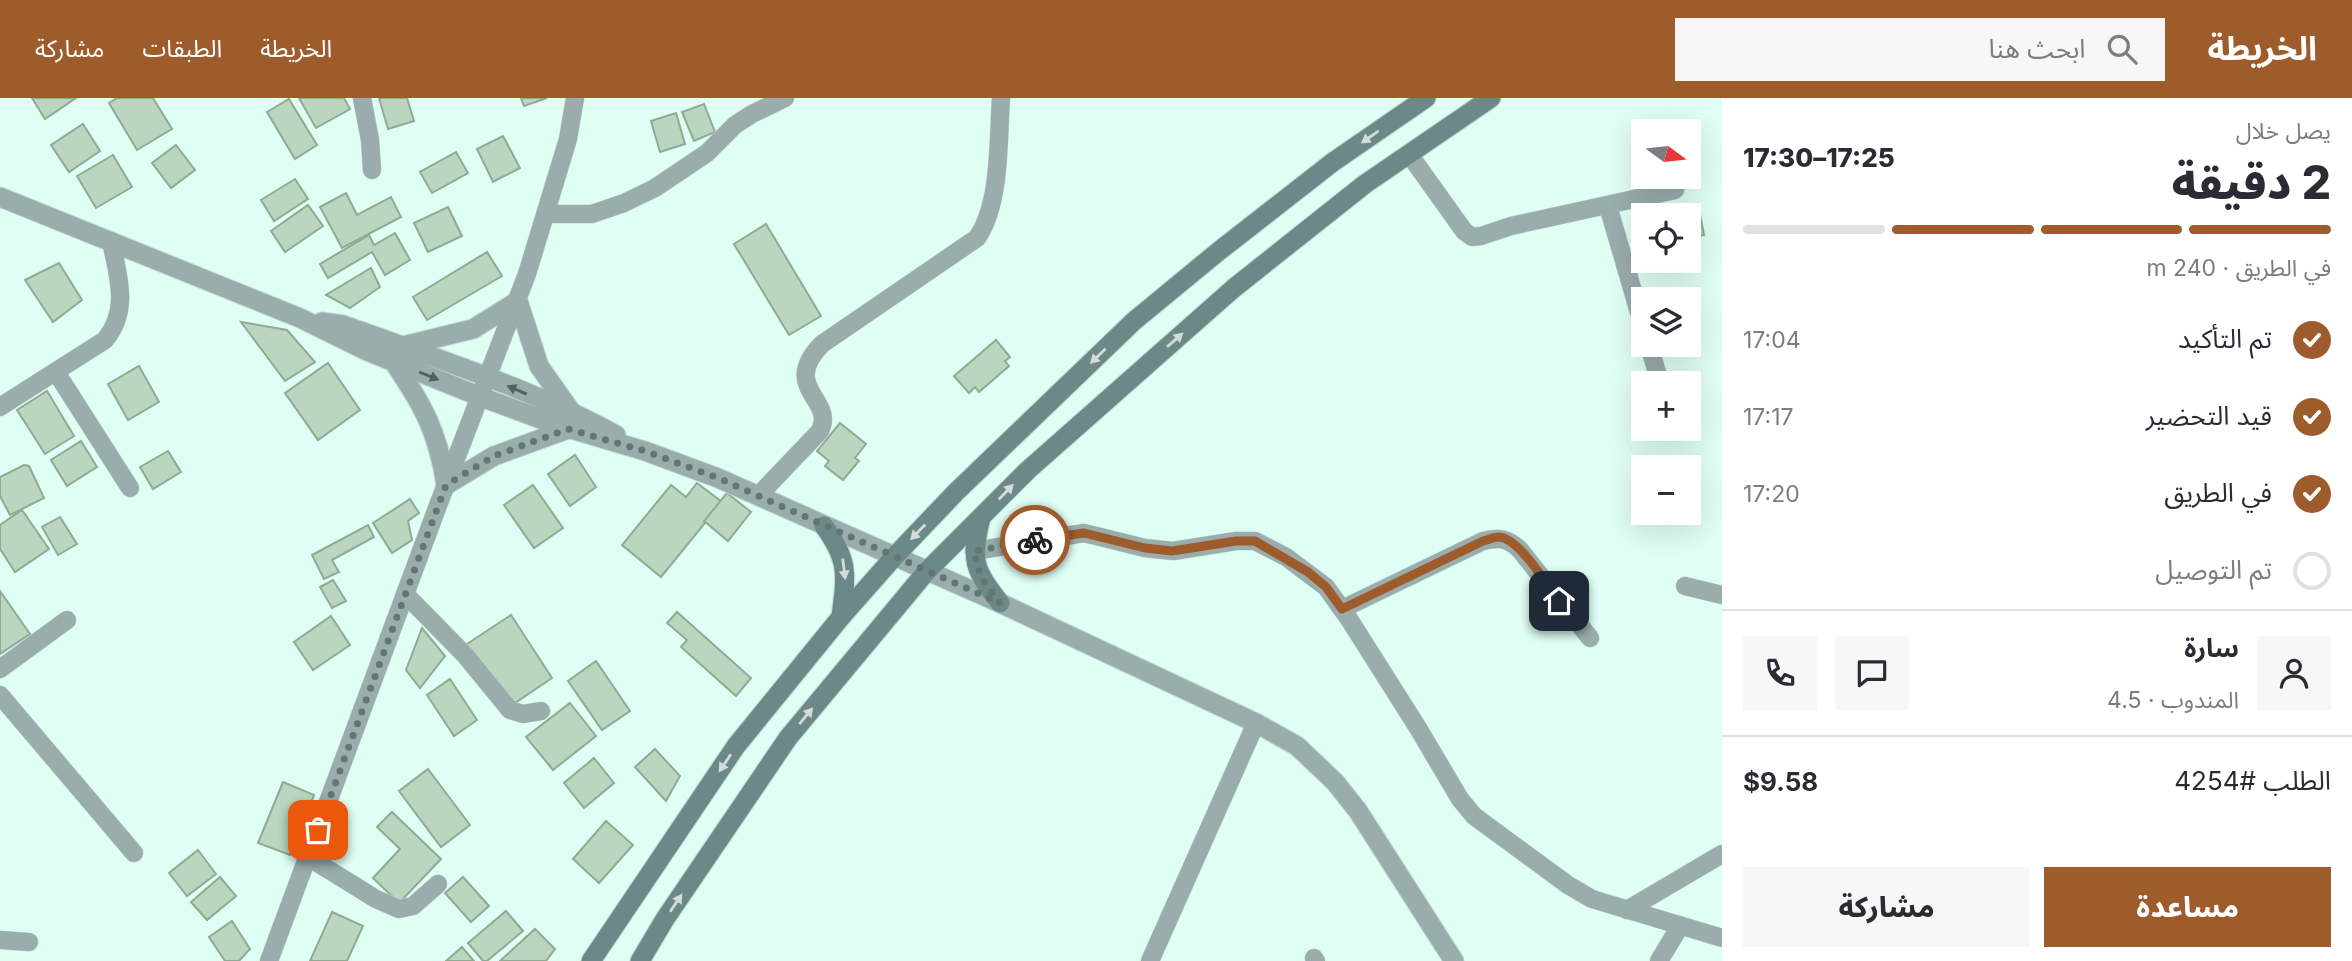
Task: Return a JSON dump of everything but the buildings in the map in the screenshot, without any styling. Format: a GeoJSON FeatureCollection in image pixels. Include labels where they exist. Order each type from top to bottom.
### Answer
{"type":"FeatureCollection","features":[{"type":"Feature","properties":{"kind":"main road"},"geometry":{"type":"LineString","coordinates":[[591,961],[736,746],[841,617],[956,492],[1134,321],[1334,162],[1426,98]]}},
{"type":"Feature","properties":{"kind":"main road"},"geometry":{"type":"LineString","coordinates":[[640,961],[665,919],[788,738],[926,572],[1028,470],[1234,288],[1364,184],[1491,98]]}},
{"type":"Feature","properties":{"kind":"main road"},"geometry":{"type":"LineString","coordinates":[[981,518],[974,551],[981,578],[1000,603]]}},
{"type":"Feature","properties":{"kind":"main road"},"geometry":{"type":"LineString","coordinates":[[824,526],[836,543],[844,562],[846,579],[841,617]]}},
{"type":"Feature","properties":{"kind":"street"},"geometry":{"type":"LineString","coordinates":[[362,98],[370,140],[372,170]]}},
{"type":"Feature","properties":{"kind":"street"},"geometry":{"type":"LineString","coordinates":[[269,961],[517,301],[568,139],[575,98]]}},
{"type":"Feature","properties":{"kind":"street"},"geometry":{"type":"LineString","coordinates":[[546,214],[592,214],[655,188],[707,153],[735,125],[785,98]]}},
{"type":"Feature","properties":{"kind":"street"},"geometry":{"type":"LineString","coordinates":[[758,496],[823,425],[823,416],[807,388],[806,364],[812,354],[822,344],[977,238],[984,228],[993,199],[1001,98]]}},
{"type":"Feature","properties":{"kind":"street"},"geometry":{"type":"LineString","coordinates":[[1409,154],[1464,231],[1472,237],[1511,226],[1675,191]]}},
{"type":"Feature","properties":{"kind":"street"},"geometry":{"type":"LineString","coordinates":[[0,197],[300,318],[367,351],[397,354],[489,378],[570,421],[758,496],[1000,603],[1256,723],[1297,747],[1335,782],[1372,833],[1454,961]]}},
{"type":"Feature","properties":{"kind":"street"},"geometry":{"type":"LineString","coordinates":[[1608,206],[1632,287]]}},
{"type":"Feature","properties":{"kind":"street"},"geometry":{"type":"LineString","coordinates":[[0,407],[105,340],[114,329],[121,300],[111,241]]}},
{"type":"Feature","properties":{"kind":"street"},"geometry":{"type":"LineString","coordinates":[[397,354],[473,329],[517,301]]}},
{"type":"Feature","properties":{"kind":"street"},"geometry":{"type":"LineString","coordinates":[[517,301],[540,366],[570,421]]}},
{"type":"Feature","properties":{"kind":"street"},"geometry":{"type":"LineString","coordinates":[[397,354],[481,397],[570,421]]}},
{"type":"Feature","properties":{"kind":"street"},"geometry":{"type":"LineString","coordinates":[[397,354],[429,420],[442,456],[446,485]]}},
{"type":"Feature","properties":{"kind":"street"},"geometry":{"type":"LineString","coordinates":[[56,372],[130,488]]}},
{"type":"Feature","properties":{"kind":"street"},"geometry":{"type":"LineString","coordinates":[[446,485],[494,456],[570,421]]}},
{"type":"Feature","properties":{"kind":"street"},"geometry":{"type":"LineString","coordinates":[[974,551],[1084,533],[1145,548],[1172,551],[1236,541],[1255,541],[1308,572],[1326,587],[1418,728],[1460,799],[1474,816],[1568,885],[1592,899],[1722,938]]}},
{"type":"Feature","properties":{"kind":"street"},"geometry":{"type":"LineString","coordinates":[[1342,609],[1483,541],[1498,537],[1511,541],[1520,550],[1590,638]]}},
{"type":"Feature","properties":{"kind":"street"},"geometry":{"type":"LineString","coordinates":[[1685,586],[1722,595]]}},
{"type":"Feature","properties":{"kind":"street"},"geometry":{"type":"LineString","coordinates":[[405,594],[465,655],[510,710],[523,714],[541,711]]}},
{"type":"Feature","properties":{"kind":"street"},"geometry":{"type":"LineString","coordinates":[[0,669],[67,620]]}},
{"type":"Feature","properties":{"kind":"street"},"geometry":{"type":"LineString","coordinates":[[0,695],[134,853]]}},
{"type":"Feature","properties":{"kind":"street"},"geometry":{"type":"LineString","coordinates":[[1150,961],[1256,723]]}},
{"type":"Feature","properties":{"kind":"street"},"geometry":{"type":"LineString","coordinates":[[1627,910],[1722,853]]}},
{"type":"Feature","properties":{"kind":"street"},"geometry":{"type":"LineString","coordinates":[[308,857],[376,899],[399,909],[413,906],[438,884]]}},
{"type":"Feature","properties":{"kind":"street"},"geometry":{"type":"LineString","coordinates":[[1659,961],[1679,926]]}},
{"type":"Feature","properties":{"kind":"street"},"geometry":{"type":"LineString","coordinates":[[0,940],[29,942]]}},
{"type":"Feature","properties":{"kind":"way so far"},"geometry":{"type":"LineString","coordinates":[[318,830],[446,485],[494,456],[511,449],[568,429],[645,451],[718,478],[1000,603],[981,578],[974,551],[1035,540]]}},
{"type":"Feature","properties":{"kind":"route"},"geometry":{"type":"LineString","coordinates":[[1035,540],[1084,533],[1145,548],[1172,551],[1236,541],[1255,541],[1308,572],[1326,587],[1342,609],[1483,541],[1498,537],[1511,541],[1520,550],[1559,601]]}}]}
